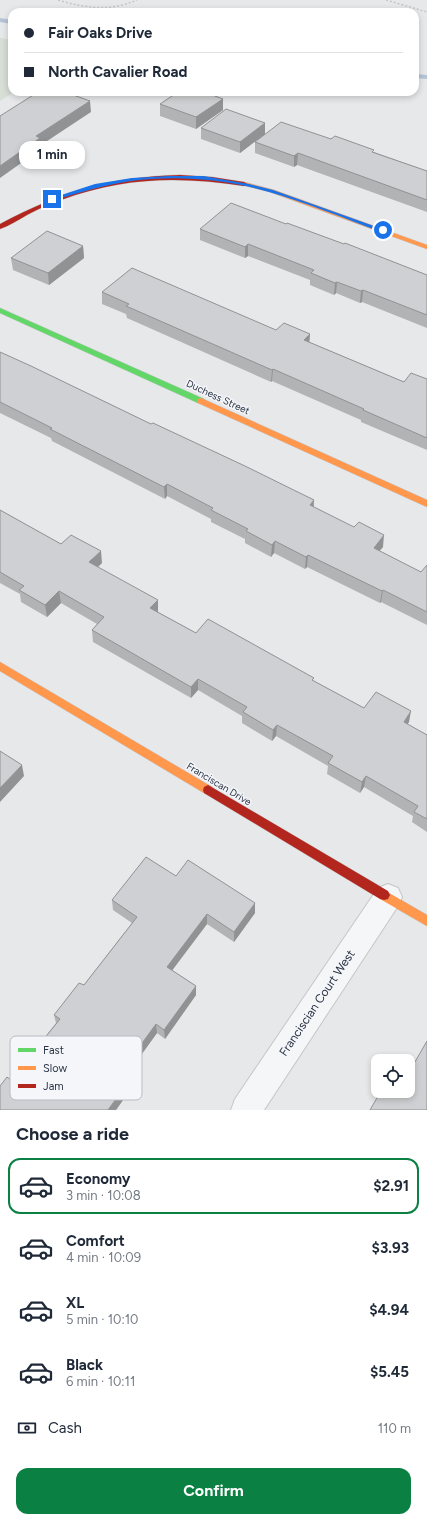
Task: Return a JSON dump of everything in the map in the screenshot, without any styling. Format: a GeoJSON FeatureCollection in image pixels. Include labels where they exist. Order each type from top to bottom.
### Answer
{"type":"FeatureCollection","features":[{"type":"Feature","properties":{"kind":"street"},"geometry":{"type":"LineString","coordinates":[[0,227],[39,204],[65,194],[95,186],[151,178],[203,178],[249,185],[294,198],[427,247]]}},
{"type":"Feature","properties":{"kind":"street","name":"Duchess Street"},"geometry":{"type":"LineString","coordinates":[[0,310],[427,504]]}},
{"type":"Feature","properties":{"kind":"street","name":"Franciscan Drive"},"geometry":{"type":"LineString","coordinates":[[0,666],[427,921]]}},
{"type":"Feature","properties":{"kind":"street","name":"Franciscian Court West"},"geometry":{"type":"LineString","coordinates":[[246,1110],[388,897]]}},
{"type":"Feature","properties":{"kind":"path"},"geometry":{"type":"LineString","coordinates":[[58,0],[83,8]]}},
{"type":"Feature","properties":{"kind":"path"},"geometry":{"type":"LineString","coordinates":[[108,8],[126,5],[137,0]]}},
{"type":"Feature","properties":{"kind":"path"},"geometry":{"type":"LineString","coordinates":[[386,0],[413,8]]}},
{"type":"Feature","properties":{"kind":"shaded area"},"geometry":{"type":"Polygon","coordinates":[[[0,38],[8,39],[8,96],[0,101],[0,38]]]}},
{"type":"Feature","properties":{"kind":"building"},"geometry":{"type":"Polygon","coordinates":[[[32,96],[76,96],[90,101],[36,136],[40,138],[0,166],[0,116],[32,96]]]}},
{"type":"Feature","properties":{"kind":"building"},"geometry":{"type":"Polygon","coordinates":[[[172,96],[215,96],[223,99],[196,117],[160,104],[172,96]]]}},
{"type":"Feature","properties":{"kind":"building"},"geometry":{"type":"Polygon","coordinates":[[[226,109],[265,123],[240,142],[201,128],[226,109]]]}},
{"type":"Feature","properties":{"kind":"building"},"geometry":{"type":"Polygon","coordinates":[[[281,122],[331,139],[335,136],[374,150],[372,152],[427,171],[427,200],[298,153],[294,156],[255,142],[281,122]]]}},
{"type":"Feature","properties":{"kind":"building"},"geometry":{"type":"Polygon","coordinates":[[[231,203],[286,224],[287,223],[344,244],[345,243],[427,275],[427,315],[363,290],[361,291],[337,282],[335,283],[311,273],[314,270],[248,244],[245,247],[200,229],[231,203]]]}},
{"type":"Feature","properties":{"kind":"building"},"geometry":{"type":"Polygon","coordinates":[[[47,231],[83,246],[48,273],[11,258],[47,231]]]}},
{"type":"Feature","properties":{"kind":"building"},"geometry":{"type":"Polygon","coordinates":[[[132,268],[276,330],[284,323],[310,334],[304,340],[404,382],[411,373],[427,379],[427,438],[273,369],[272,370],[126,306],[129,304],[102,292],[132,268]]]}},
{"type":"Feature","properties":{"kind":"building"},"geometry":{"type":"Polygon","coordinates":[[[0,352],[151,424],[153,423],[245,466],[314,500],[310,505],[354,527],[359,522],[384,535],[374,548],[421,572],[427,565],[427,612],[308,555],[306,557],[275,541],[272,545],[246,531],[248,529],[211,510],[213,508],[167,484],[164,487],[0,402],[0,352]]]}},
{"type":"Feature","properties":{"kind":"building"},"geometry":{"type":"Polygon","coordinates":[[[0,510],[61,544],[71,535],[101,551],[89,562],[158,600],[150,608],[196,633],[208,619],[314,678],[312,680],[364,708],[376,692],[411,711],[404,722],[427,735],[427,819],[414,812],[418,806],[366,776],[362,782],[328,763],[333,756],[277,725],[273,730],[243,712],[247,707],[198,679],[191,687],[92,630],[104,617],[59,591],[45,605],[19,590],[24,586],[0,572],[0,510]]]}},
{"type":"Feature","properties":{"kind":"building"},"geometry":{"type":"Polygon","coordinates":[[[0,751],[22,765],[0,788],[0,751]]]}},
{"type":"Feature","properties":{"kind":"building"},"geometry":{"type":"Polygon","coordinates":[[[146,857],[176,876],[188,860],[255,903],[234,932],[207,914],[167,967],[196,986],[164,1030],[156,1024],[142,1043],[142,1036],[46,1036],[60,1019],[54,1015],[79,983],[84,985],[137,917],[112,900],[146,857]]]}},
{"type":"Feature","properties":{"kind":"building"},"geometry":{"type":"Polygon","coordinates":[[[427,1041],[427,1110],[370,1110],[377,1098],[415,1098],[415,1062],[427,1041]]]}},
{"type":"Feature","properties":{"kind":"building"},"geometry":{"type":"Polygon","coordinates":[[[7,1077],[10,1079],[10,1100],[115,1100],[108,1110],[0,1110],[0,1086],[7,1077]]]}},
{"type":"Feature","properties":{"kind":"waterway"},"geometry":{"type":"LineString","coordinates":[[0,20],[8,21]]}},
{"type":"Feature","properties":{"kind":"waterway"},"geometry":{"type":"LineString","coordinates":[[419,76],[427,77]]}},
{"type":"Feature","properties":{"kind":"traffic: fast"},"geometry":{"type":"LineString","coordinates":[[0,310],[201,401]]}},
{"type":"Feature","properties":{"kind":"traffic: slow"},"geometry":{"type":"LineString","coordinates":[[244,184],[272,191],[427,247]]}},
{"type":"Feature","properties":{"kind":"traffic: slow"},"geometry":{"type":"LineString","coordinates":[[201,401],[427,504]]}},
{"type":"Feature","properties":{"kind":"traffic: slow"},"geometry":{"type":"LineString","coordinates":[[0,666],[208,790]]}},
{"type":"Feature","properties":{"kind":"traffic: slow"},"geometry":{"type":"LineString","coordinates":[[384,895],[427,921]]}},
{"type":"Feature","properties":{"kind":"traffic: jam"},"geometry":{"type":"LineString","coordinates":[[0,227],[29,211],[58,199],[88,189],[118,182],[149,178],[180,177],[212,179],[244,184]]}},
{"type":"Feature","properties":{"kind":"traffic: jam"},"geometry":{"type":"LineString","coordinates":[[208,790],[384,895]]}},
{"type":"Feature","properties":{"kind":"route"},"geometry":{"type":"LineString","coordinates":[[52,199],[95,186],[132,180],[169,177],[203,178],[249,185],[272,191],[383,230]]}}]}
